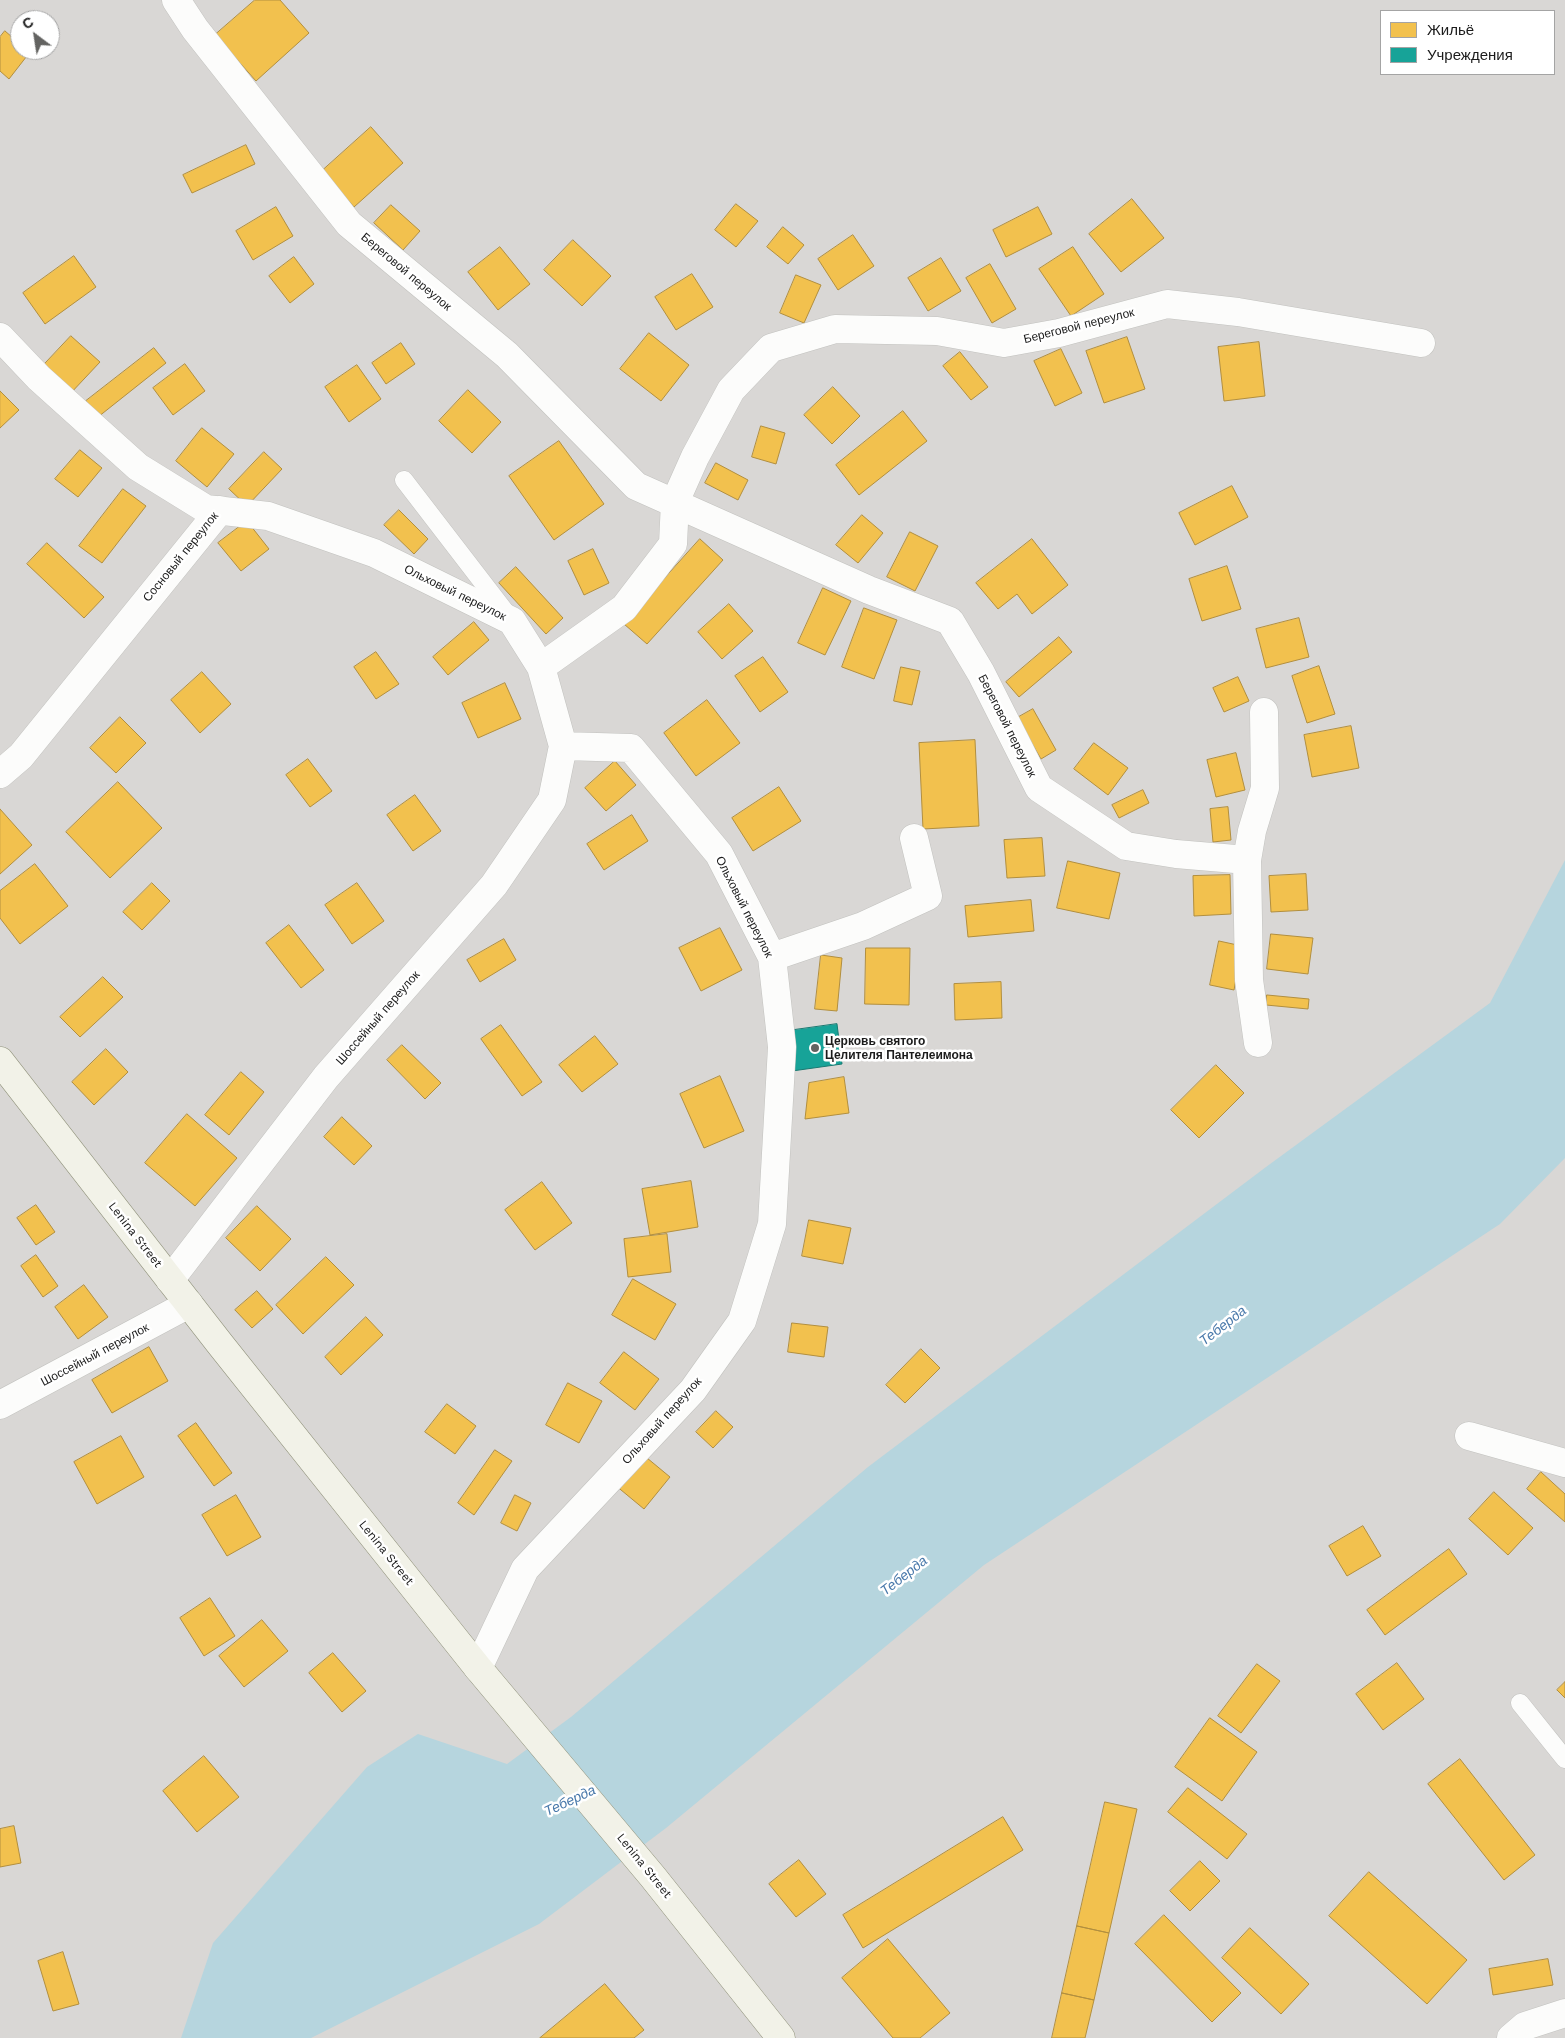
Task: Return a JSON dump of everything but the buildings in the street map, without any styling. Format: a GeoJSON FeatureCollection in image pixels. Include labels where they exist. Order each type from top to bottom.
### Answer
{"type":"FeatureCollection","features":[{"type":"Feature","properties":{"kind":"main road","name":"Lenina Street"},"geometry":{"type":"LineString","coordinates":[[0,1061],[170,1280],[478,1668],[653,1877],[781,2038]]}},
{"type":"Feature","properties":{"kind":"street","name":"Береговой переулок"},"geometry":{"type":"LineString","coordinates":[[176,0],[195,29],[349,224],[507,355],[636,486],[869,590],[950,621],[981,673],[1039,788],[1126,846],[1176,854],[1247,860]]}},
{"type":"Feature","properties":{"kind":"street","name":"Береговой переулок"},"geometry":{"type":"LineString","coordinates":[[541,667],[624,608],[674,544],[675,502],[730,390],[771,348],[835,329],[937,331],[1004,344],[1167,304],[1238,312],[1421,343]]}},
{"type":"Feature","properties":{"kind":"street","name":"Сосновый переулок"},"geometry":{"type":"LineString","coordinates":[[0,337],[39,378],[138,467],[206,509],[220,510]]}},
{"type":"Feature","properties":{"kind":"street","name":"Сосновый переулок"},"geometry":{"type":"LineString","coordinates":[[0,774],[21,756],[220,510]]}},
{"type":"Feature","properties":{"kind":"street","name":"Ольховый переулок"},"geometry":{"type":"LineString","coordinates":[[220,510],[268,516],[374,553],[512,621],[541,667],[562,746],[631,748],[718,854],[772,957],[782,1047],[772,1224],[742,1321],[693,1390],[525,1569],[478,1668]]}},
{"type":"Feature","properties":{"kind":"street"},"geometry":{"type":"LineString","coordinates":[[1258,1043],[1250,980],[1247,860],[1252,831],[1265,788],[1264,712]]}},
{"type":"Feature","properties":{"kind":"street","name":"Шоссейный переулок"},"geometry":{"type":"LineString","coordinates":[[170,1280],[326,1077],[494,885],[552,800],[562,746]]}},
{"type":"Feature","properties":{"kind":"street"},"geometry":{"type":"LineString","coordinates":[[772,957],[863,926],[928,896],[914,838]]}},
{"type":"Feature","properties":{"kind":"street","name":"Шоссейный переулок"},"geometry":{"type":"LineString","coordinates":[[0,1405],[189,1304]]}},
{"type":"Feature","properties":{"kind":"street"},"geometry":{"type":"LineString","coordinates":[[1469,1436],[1565,1463]]}},
{"type":"Feature","properties":{"kind":"street"},"geometry":{"type":"LineString","coordinates":[[1511,2038],[1524,2026],[1565,2013]]}},
{"type":"Feature","properties":{"kind":"lane"},"geometry":{"type":"LineString","coordinates":[[404,480],[512,621]]}},
{"type":"Feature","properties":{"kind":"lane"},"geometry":{"type":"LineString","coordinates":[[1520,1703],[1565,1759]]}},
{"type":"Feature","properties":{"kind":"shaded area"},"geometry":{"type":"Polygon","coordinates":[[[0,0],[1565,0],[1565,2038],[0,2038],[0,0]]]}},
{"type":"Feature","properties":{"kind":"water","name":"Теберда"},"geometry":{"type":"Polygon","coordinates":[[[1565,860],[1565,1158],[1500,1224],[984,1565],[666,1828],[539,1924],[311,2038],[181,2038],[213,1943],[367,1767],[418,1734],[507,1764],[571,1717],[868,1467],[1266,1167],[1490,1003],[1565,860]]]}},
{"type":"Feature","properties":{"kind":"place","name":"Церковь святого Целителя Пантелеимона"},"geometry":{"type":"Point","coordinates":[815,1048]}}]}
